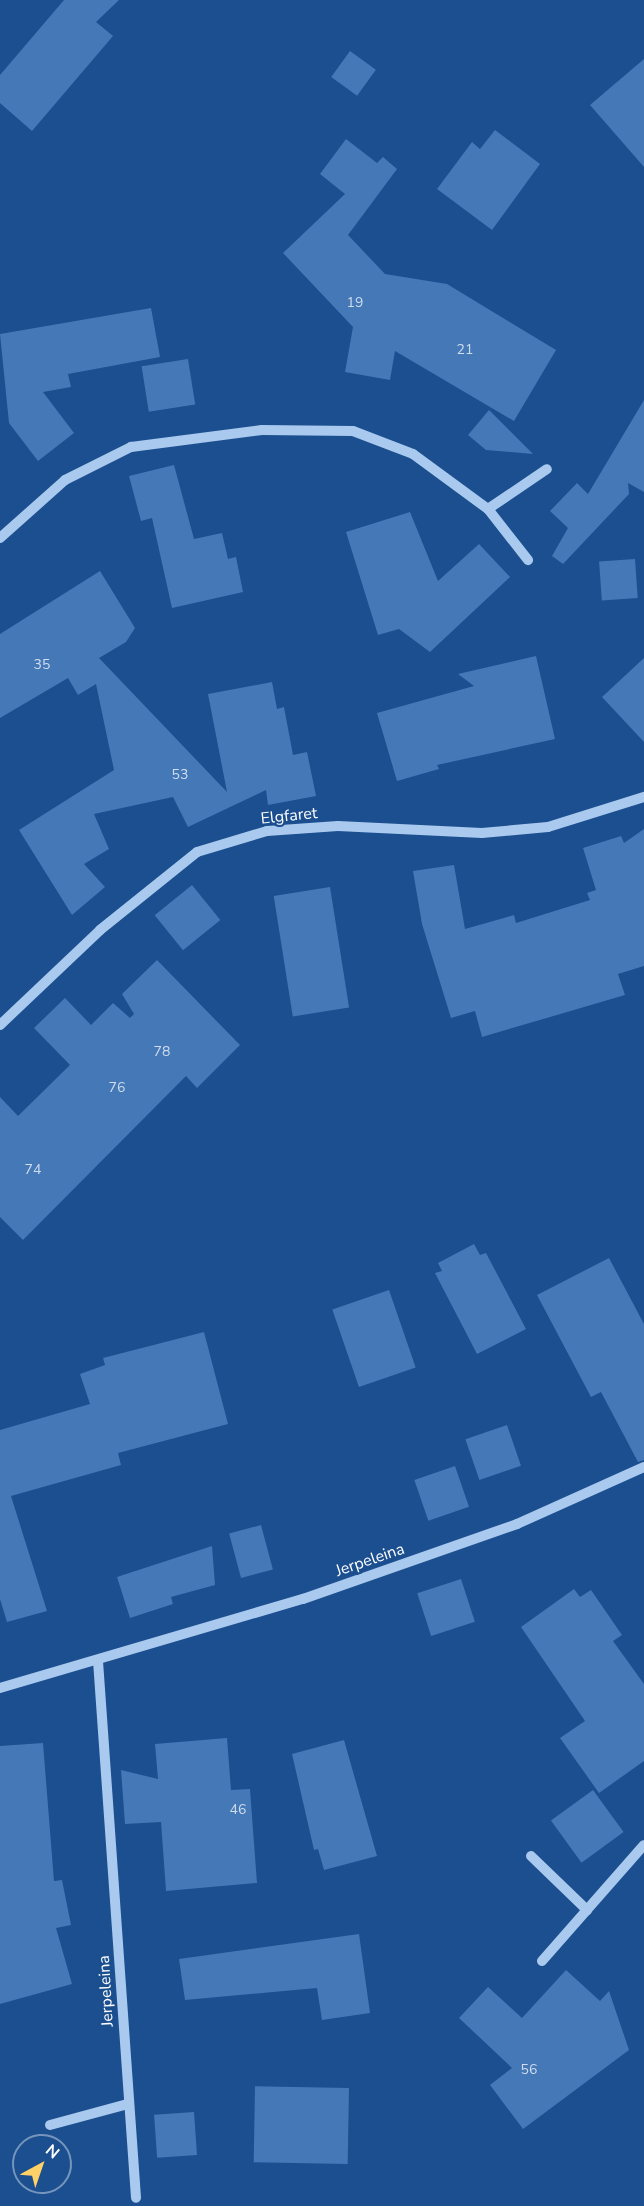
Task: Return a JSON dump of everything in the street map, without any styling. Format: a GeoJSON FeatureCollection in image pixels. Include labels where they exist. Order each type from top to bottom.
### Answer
{"type":"FeatureCollection","features":[{"type":"Feature","properties":{"kind":"street"},"geometry":{"type":"LineString","coordinates":[[0,538],[64,480],[131,447],[262,430],[353,431],[413,454],[488,509],[528,560]]}},
{"type":"Feature","properties":{"kind":"street"},"geometry":{"type":"LineString","coordinates":[[488,509],[547,469]]}},
{"type":"Feature","properties":{"kind":"street","name":"Elgfaret"},"geometry":{"type":"LineString","coordinates":[[0,1025],[100,930],[197,852],[267,831],[326,827],[482,833],[548,827],[644,797]]}},
{"type":"Feature","properties":{"kind":"street","name":"Jerpeleina"},"geometry":{"type":"LineString","coordinates":[[0,1688],[303,1599],[517,1524],[644,1467]]}},
{"type":"Feature","properties":{"kind":"street","name":"Jerpeleina"},"geometry":{"type":"LineString","coordinates":[[98,1661],[136,2198]]}},
{"type":"Feature","properties":{"kind":"street"},"geometry":{"type":"LineString","coordinates":[[542,1962],[644,1845]]}},
{"type":"Feature","properties":{"kind":"street"},"geometry":{"type":"LineString","coordinates":[[531,1856],[587,1910]]}},
{"type":"Feature","properties":{"kind":"street"},"geometry":{"type":"LineString","coordinates":[[50,2125],[128,2104]]}},
{"type":"Feature","properties":{"kind":"building"},"geometry":{"type":"Polygon","coordinates":[[[64,0],[119,0],[96,22],[113,36],[32,131],[0,103],[0,75],[64,0]]]}},
{"type":"Feature","properties":{"kind":"building"},"geometry":{"type":"Polygon","coordinates":[[[350,51],[376,70],[357,96],[331,77],[350,51]]]}},
{"type":"Feature","properties":{"kind":"building"},"geometry":{"type":"Polygon","coordinates":[[[644,59],[644,167],[590,105],[644,59]]]}},
{"type":"Feature","properties":{"kind":"building"},"geometry":{"type":"Polygon","coordinates":[[[495,130],[540,164],[492,230],[437,189],[472,142],[480,149],[495,130]]]}},
{"type":"Feature","properties":{"kind":"building"},"geometry":{"type":"Polygon","coordinates":[[[346,139],[377,163],[383,157],[397,169],[348,235],[385,274],[447,284],[556,350],[514,421],[395,351],[390,380],[345,372],[353,327],[283,253],[345,194],[320,174],[346,139]]]}},
{"type":"Feature","properties":{"kind":"building"},"geometry":{"type":"Polygon","coordinates":[[[151,308],[160,357],[68,374],[71,387],[43,392],[74,433],[38,461],[9,423],[0,334],[151,308]]]}},
{"type":"Feature","properties":{"kind":"building"},"geometry":{"type":"Polygon","coordinates":[[[188,359],[195,404],[149,412],[142,366],[188,359]]]}},
{"type":"Feature","properties":{"kind":"building"},"geometry":{"type":"Polygon","coordinates":[[[644,400],[644,492],[628,483],[629,494],[563,564],[552,556],[568,528],[550,511],[577,483],[588,494],[644,400]]]}},
{"type":"Feature","properties":{"kind":"building"},"geometry":{"type":"Polygon","coordinates":[[[489,410],[533,454],[486,450],[468,435],[489,410]]]}},
{"type":"Feature","properties":{"kind":"building"},"geometry":{"type":"Polygon","coordinates":[[[174,465],[194,539],[222,533],[228,559],[236,557],[243,592],[172,608],[152,518],[141,521],[129,476],[174,465]]]}},
{"type":"Feature","properties":{"kind":"building"},"geometry":{"type":"Polygon","coordinates":[[[410,512],[438,581],[479,544],[510,577],[430,652],[399,629],[378,635],[346,532],[410,512]]]}},
{"type":"Feature","properties":{"kind":"building"},"geometry":{"type":"Polygon","coordinates":[[[635,559],[638,598],[602,600],[599,562],[635,559]]]}},
{"type":"Feature","properties":{"kind":"building"},"geometry":{"type":"Polygon","coordinates":[[[100,571],[135,628],[126,642],[99,658],[227,792],[208,694],[272,682],[277,709],[284,707],[293,755],[307,752],[316,796],[268,805],[266,790],[188,827],[173,797],[94,814],[109,849],[84,864],[105,887],[72,915],[19,830],[114,770],[96,684],[78,695],[68,678],[0,718],[0,634],[100,571]]]}},
{"type":"Feature","properties":{"kind":"building"},"geometry":{"type":"Polygon","coordinates":[[[536,656],[555,739],[437,765],[439,769],[397,781],[377,713],[474,686],[458,674],[536,656]]]}},
{"type":"Feature","properties":{"kind":"building"},"geometry":{"type":"Polygon","coordinates":[[[644,658],[644,742],[602,697],[644,658]]]}},
{"type":"Feature","properties":{"kind":"building"},"geometry":{"type":"Polygon","coordinates":[[[644,829],[644,966],[618,974],[625,995],[482,1037],[475,1011],[451,1018],[422,924],[413,871],[454,865],[465,929],[514,915],[516,923],[590,900],[587,893],[596,890],[583,848],[621,836],[624,843],[644,829]]]}},
{"type":"Feature","properties":{"kind":"building"},"geometry":{"type":"Polygon","coordinates":[[[192,885],[220,920],[183,950],[155,915],[192,885]]]}},
{"type":"Feature","properties":{"kind":"building"},"geometry":{"type":"Polygon","coordinates":[[[330,887],[349,1007],[293,1016],[274,896],[330,887]]]}},
{"type":"Feature","properties":{"kind":"building"},"geometry":{"type":"Polygon","coordinates":[[[157,960],[240,1045],[197,1088],[186,1076],[23,1240],[0,1217],[0,1097],[18,1116],[70,1065],[34,1028],[65,998],[91,1025],[113,1003],[130,1018],[134,1014],[122,994],[157,960]]]}},
{"type":"Feature","properties":{"kind":"building"},"geometry":{"type":"Polygon","coordinates":[[[474,1244],[480,1255],[486,1253],[526,1329],[477,1354],[435,1273],[442,1271],[438,1263],[474,1244]]]}},
{"type":"Feature","properties":{"kind":"building"},"geometry":{"type":"Polygon","coordinates":[[[609,1258],[644,1324],[644,1460],[638,1462],[601,1392],[591,1397],[537,1295],[609,1258]]]}},
{"type":"Feature","properties":{"kind":"building"},"geometry":{"type":"Polygon","coordinates":[[[389,1290],[416,1368],[359,1387],[332,1310],[389,1290]]]}},
{"type":"Feature","properties":{"kind":"building"},"geometry":{"type":"Polygon","coordinates":[[[204,1332],[228,1424],[118,1453],[121,1465],[11,1496],[47,1611],[7,1622],[0,1599],[0,1430],[90,1404],[80,1374],[105,1365],[103,1358],[204,1332]]]}},
{"type":"Feature","properties":{"kind":"building"},"geometry":{"type":"Polygon","coordinates":[[[507,1425],[521,1466],[479,1480],[465,1439],[507,1425]]]}},
{"type":"Feature","properties":{"kind":"building"},"geometry":{"type":"Polygon","coordinates":[[[455,1466],[469,1507],[428,1521],[414,1480],[455,1466]]]}},
{"type":"Feature","properties":{"kind":"building"},"geometry":{"type":"Polygon","coordinates":[[[261,1525],[273,1569],[241,1578],[229,1534],[261,1525]]]}},
{"type":"Feature","properties":{"kind":"building"},"geometry":{"type":"Polygon","coordinates":[[[212,1546],[215,1585],[171,1597],[173,1604],[130,1618],[117,1577],[212,1546]]]}},
{"type":"Feature","properties":{"kind":"building"},"geometry":{"type":"Polygon","coordinates":[[[461,1579],[475,1622],[431,1636],[417,1593],[461,1579]]]}},
{"type":"Feature","properties":{"kind":"building"},"geometry":{"type":"Polygon","coordinates":[[[574,1589],[580,1597],[591,1590],[622,1635],[613,1641],[644,1684],[644,1761],[599,1793],[560,1738],[585,1721],[521,1627],[574,1589]]]}},
{"type":"Feature","properties":{"kind":"building"},"geometry":{"type":"Polygon","coordinates":[[[227,1738],[231,1790],[250,1789],[257,1883],[166,1891],[161,1822],[125,1824],[121,1770],[158,1779],[155,1744],[227,1738]]]}},
{"type":"Feature","properties":{"kind":"building"},"geometry":{"type":"Polygon","coordinates":[[[344,1740],[377,1856],[324,1870],[318,1849],[314,1850],[292,1754],[344,1740]]]}},
{"type":"Feature","properties":{"kind":"building"},"geometry":{"type":"Polygon","coordinates":[[[43,1743],[54,1881],[62,1880],[71,1925],[56,1928],[72,1984],[0,2004],[0,1746],[43,1743]]]}},
{"type":"Feature","properties":{"kind":"building"},"geometry":{"type":"Polygon","coordinates":[[[593,1790],[624,1832],[581,1863],[551,1821],[593,1790]]]}},
{"type":"Feature","properties":{"kind":"building"},"geometry":{"type":"Polygon","coordinates":[[[359,1934],[370,2013],[322,2020],[317,1988],[185,2000],[179,1959],[359,1934]]]}},
{"type":"Feature","properties":{"kind":"building"},"geometry":{"type":"Polygon","coordinates":[[[566,1970],[600,2001],[609,1991],[629,2050],[523,2129],[490,2085],[512,2068],[459,2018],[488,1987],[522,2018],[566,1970]]]}},
{"type":"Feature","properties":{"kind":"building"},"geometry":{"type":"Polygon","coordinates":[[[255,2086],[349,2088],[348,2164],[254,2162],[255,2086]]]}},
{"type":"Feature","properties":{"kind":"building"},"geometry":{"type":"Polygon","coordinates":[[[194,2112],[197,2155],[157,2158],[154,2115],[194,2112]]]}}]}
